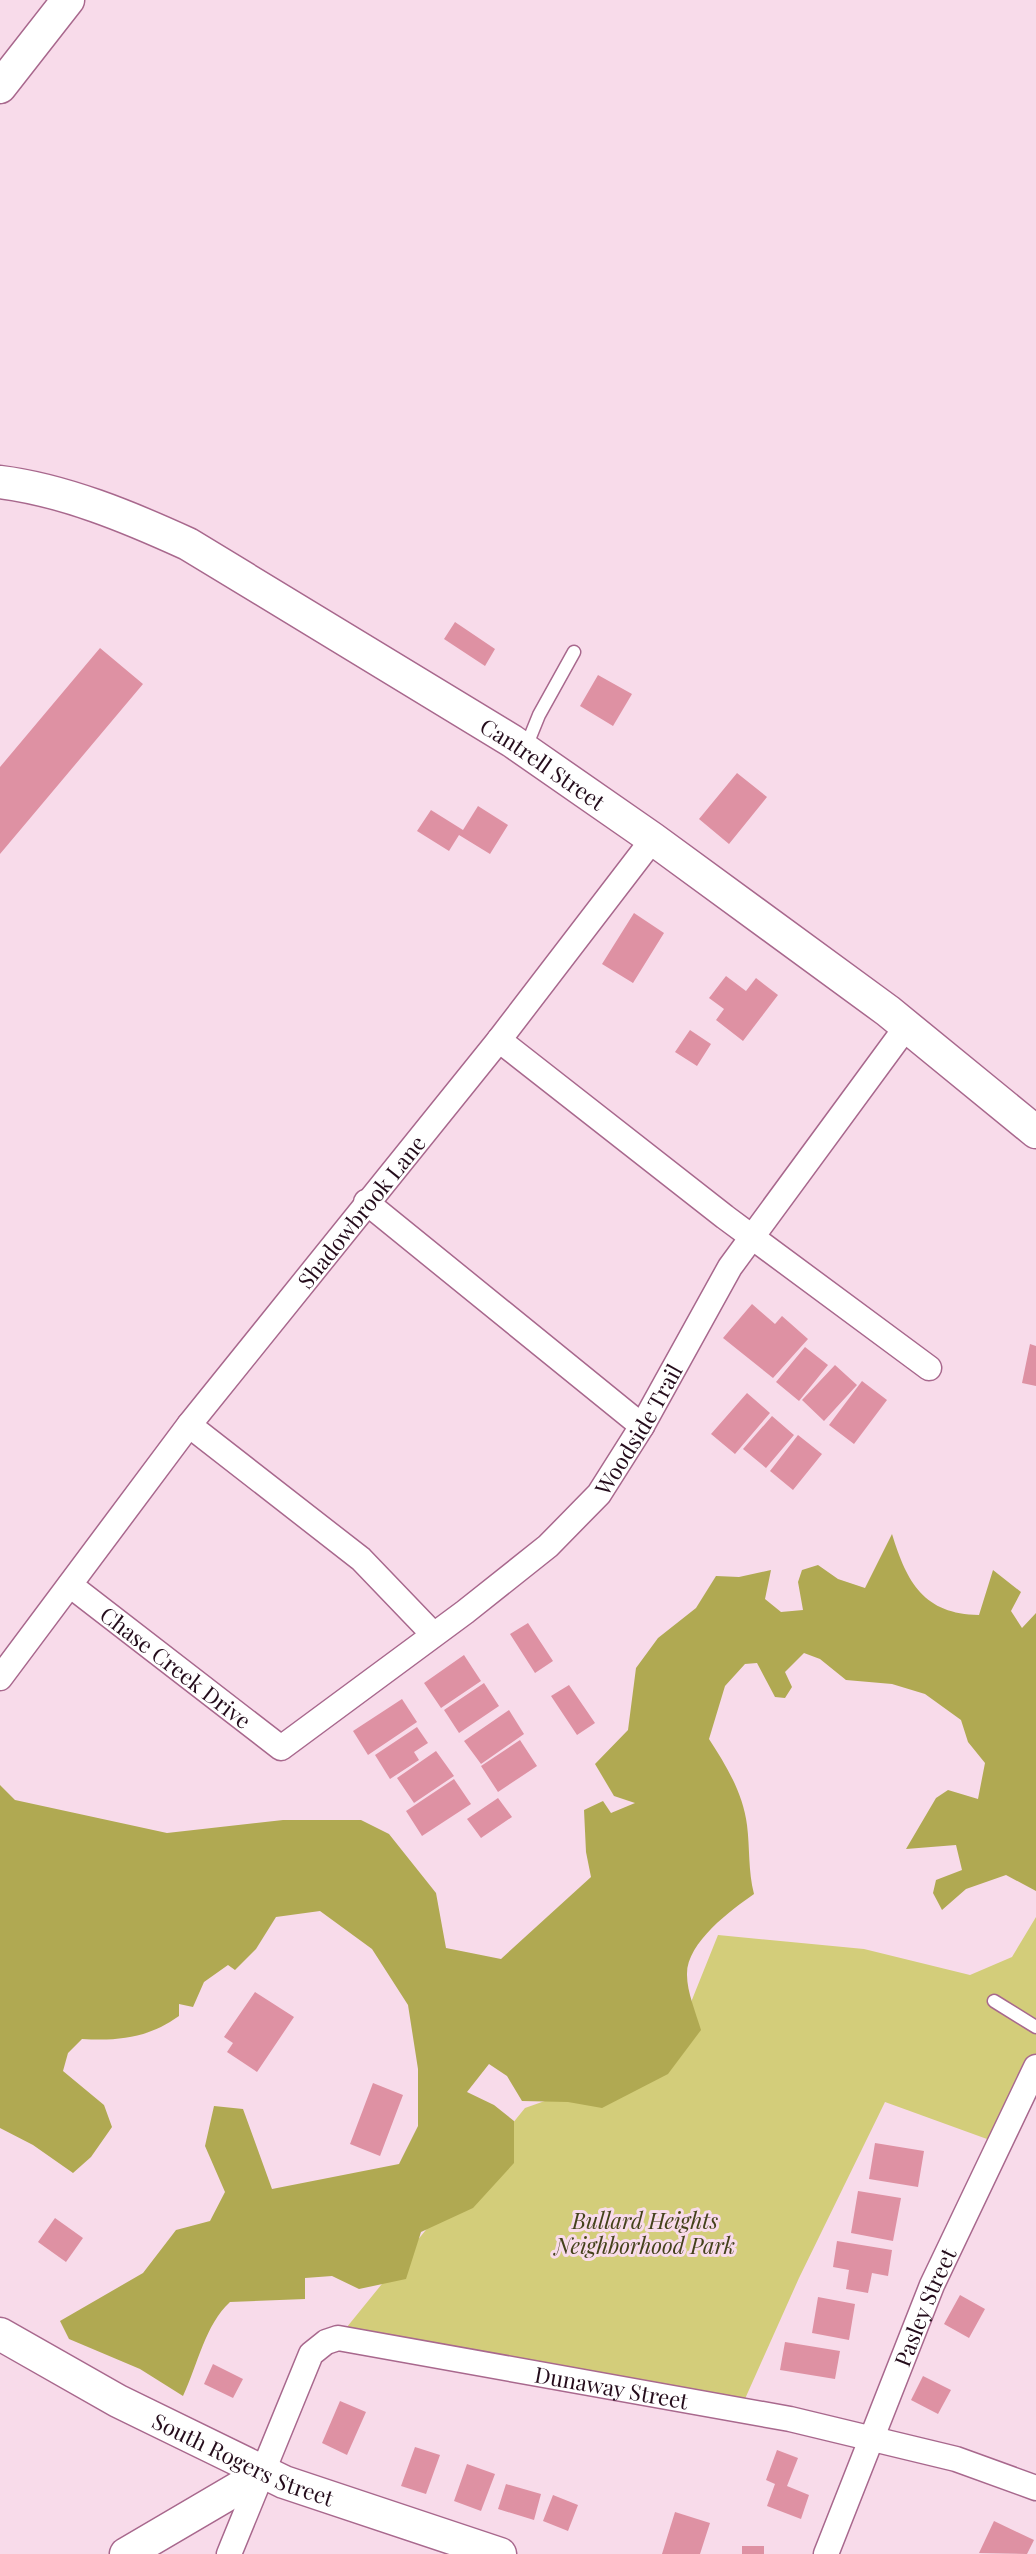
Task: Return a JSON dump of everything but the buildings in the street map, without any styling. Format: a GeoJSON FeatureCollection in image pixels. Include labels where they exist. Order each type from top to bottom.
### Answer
{"type":"FeatureCollection","features":[{"type":"Feature","properties":{"kind":"street"},"geometry":{"type":"LineString","coordinates":[[0,87],[68,0]]}},
{"type":"Feature","properties":{"kind":"street","name":"Cantrell Street"},"geometry":{"type":"LineString","coordinates":[[0,482],[25,485],[123,516],[188,544],[525,750],[653,839],[907,1026],[1036,1132]]}},
{"type":"Feature","properties":{"kind":"street","name":"Shadowbrook Lane"},"geometry":{"type":"LineString","coordinates":[[0,1678],[189,1425],[499,1040],[653,839]]}},
{"type":"Feature","properties":{"kind":"street","name":"Woodside Trail"},"geometry":{"type":"LineString","coordinates":[[281,1748],[548,1546],[599,1494],[642,1426],[751,1236],[907,1026]]}},
{"type":"Feature","properties":{"kind":"street"},"geometry":{"type":"LineString","coordinates":[[499,1040],[751,1236],[929,1368]]}},
{"type":"Feature","properties":{"kind":"street"},"geometry":{"type":"LineString","coordinates":[[366,1202],[642,1426]]}},
{"type":"Feature","properties":{"kind":"street"},"geometry":{"type":"LineString","coordinates":[[189,1425],[361,1559],[433,1634]]}},
{"type":"Feature","properties":{"kind":"street","name":"Chase Creek Drive"},"geometry":{"type":"LineString","coordinates":[[70,1585],[281,1748]]}},
{"type":"Feature","properties":{"kind":"street","name":"Pasley Street"},"geometry":{"type":"LineString","coordinates":[[826,2554],[932,2285],[1036,2067]]}},
{"type":"Feature","properties":{"kind":"street","name":"South Rogers Street"},"geometry":{"type":"LineString","coordinates":[[0,2334],[118,2401],[264,2473],[500,2554]]}},
{"type":"Feature","properties":{"kind":"street","name":"Dunaway Street"},"geometry":{"type":"LineString","coordinates":[[229,2554],[311,2354],[326,2342],[338,2338],[790,2419],[956,2459],[1036,2488]]}},
{"type":"Feature","properties":{"kind":"street"},"geometry":{"type":"LineString","coordinates":[[126,2554],[264,2473]]}},
{"type":"Feature","properties":{"kind":"lane"},"geometry":{"type":"LineString","coordinates":[[525,750],[539,715],[574,652]]}},
{"type":"Feature","properties":{"kind":"lane"},"geometry":{"type":"LineString","coordinates":[[994,2001],[1036,2027]]}},
{"type":"Feature","properties":{"kind":"green space","name":"Bullard Heights Neighborhood Park"},"geometry":{"type":"Polygon","coordinates":[[[1036,1917],[1036,2057],[998,2143],[885,2102],[799,2278],[740,2410],[338,2338],[525,2108],[669,2057],[718,1935],[864,1949],[970,1975],[1012,1957],[1036,1917]]]}},
{"type":"Feature","properties":{"kind":"shaded area"},"geometry":{"type":"Polygon","coordinates":[[[892,1534],[912,1581],[931,1602],[944,1609],[979,1615],[993,1570],[1021,1592],[1011,1611],[1022,1628],[1036,1613],[1036,1891],[1006,1875],[966,1889],[942,1910],[933,1893],[936,1880],[962,1870],[956,1845],[906,1849],[936,1798],[948,1790],[978,1799],[985,1763],[968,1742],[961,1720],[925,1694],[892,1684],[846,1680],[820,1659],[804,1653],[785,1672],[792,1687],[785,1698],[775,1697],[757,1663],[745,1664],[725,1686],[709,1739],[742,1802],[754,1894],[712,1928],[694,1951],[687,1982],[701,2030],[668,2074],[602,2108],[568,2102],[522,2101],[507,2076],[489,2064],[467,2092],[494,2105],[514,2121],[514,2163],[473,2208],[421,2232],[406,2279],[359,2289],[332,2276],[305,2278],[305,2299],[230,2302],[208,2333],[183,2396],[140,2369],[69,2339],[60,2321],[143,2273],[176,2230],[210,2221],[225,2192],[205,2146],[214,2106],[243,2109],[272,2189],[399,2164],[418,2126],[418,2069],[408,2005],[372,1949],[320,1911],[276,1917],[256,1949],[235,1970],[228,1965],[204,1982],[193,2007],[179,2004],[179,2016],[145,2033],[121,2038],[82,2039],[68,2053],[63,2071],[104,2105],[112,2127],[91,2157],[73,2173],[33,2145],[0,2128],[0,1785],[15,1800],[167,1833],[283,1820],[361,1820],[389,1834],[436,1893],[446,1948],[501,1959],[591,1877],[584,1810],[603,1801],[611,1813],[635,1803],[614,1796],[595,1764],[628,1730],[636,1668],[658,1638],[696,1608],[716,1576],[739,1577],[771,1570],[765,1599],[781,1612],[803,1610],[798,1582],[802,1570],[818,1565],[838,1579],[865,1588],[892,1534]]]}}]}
